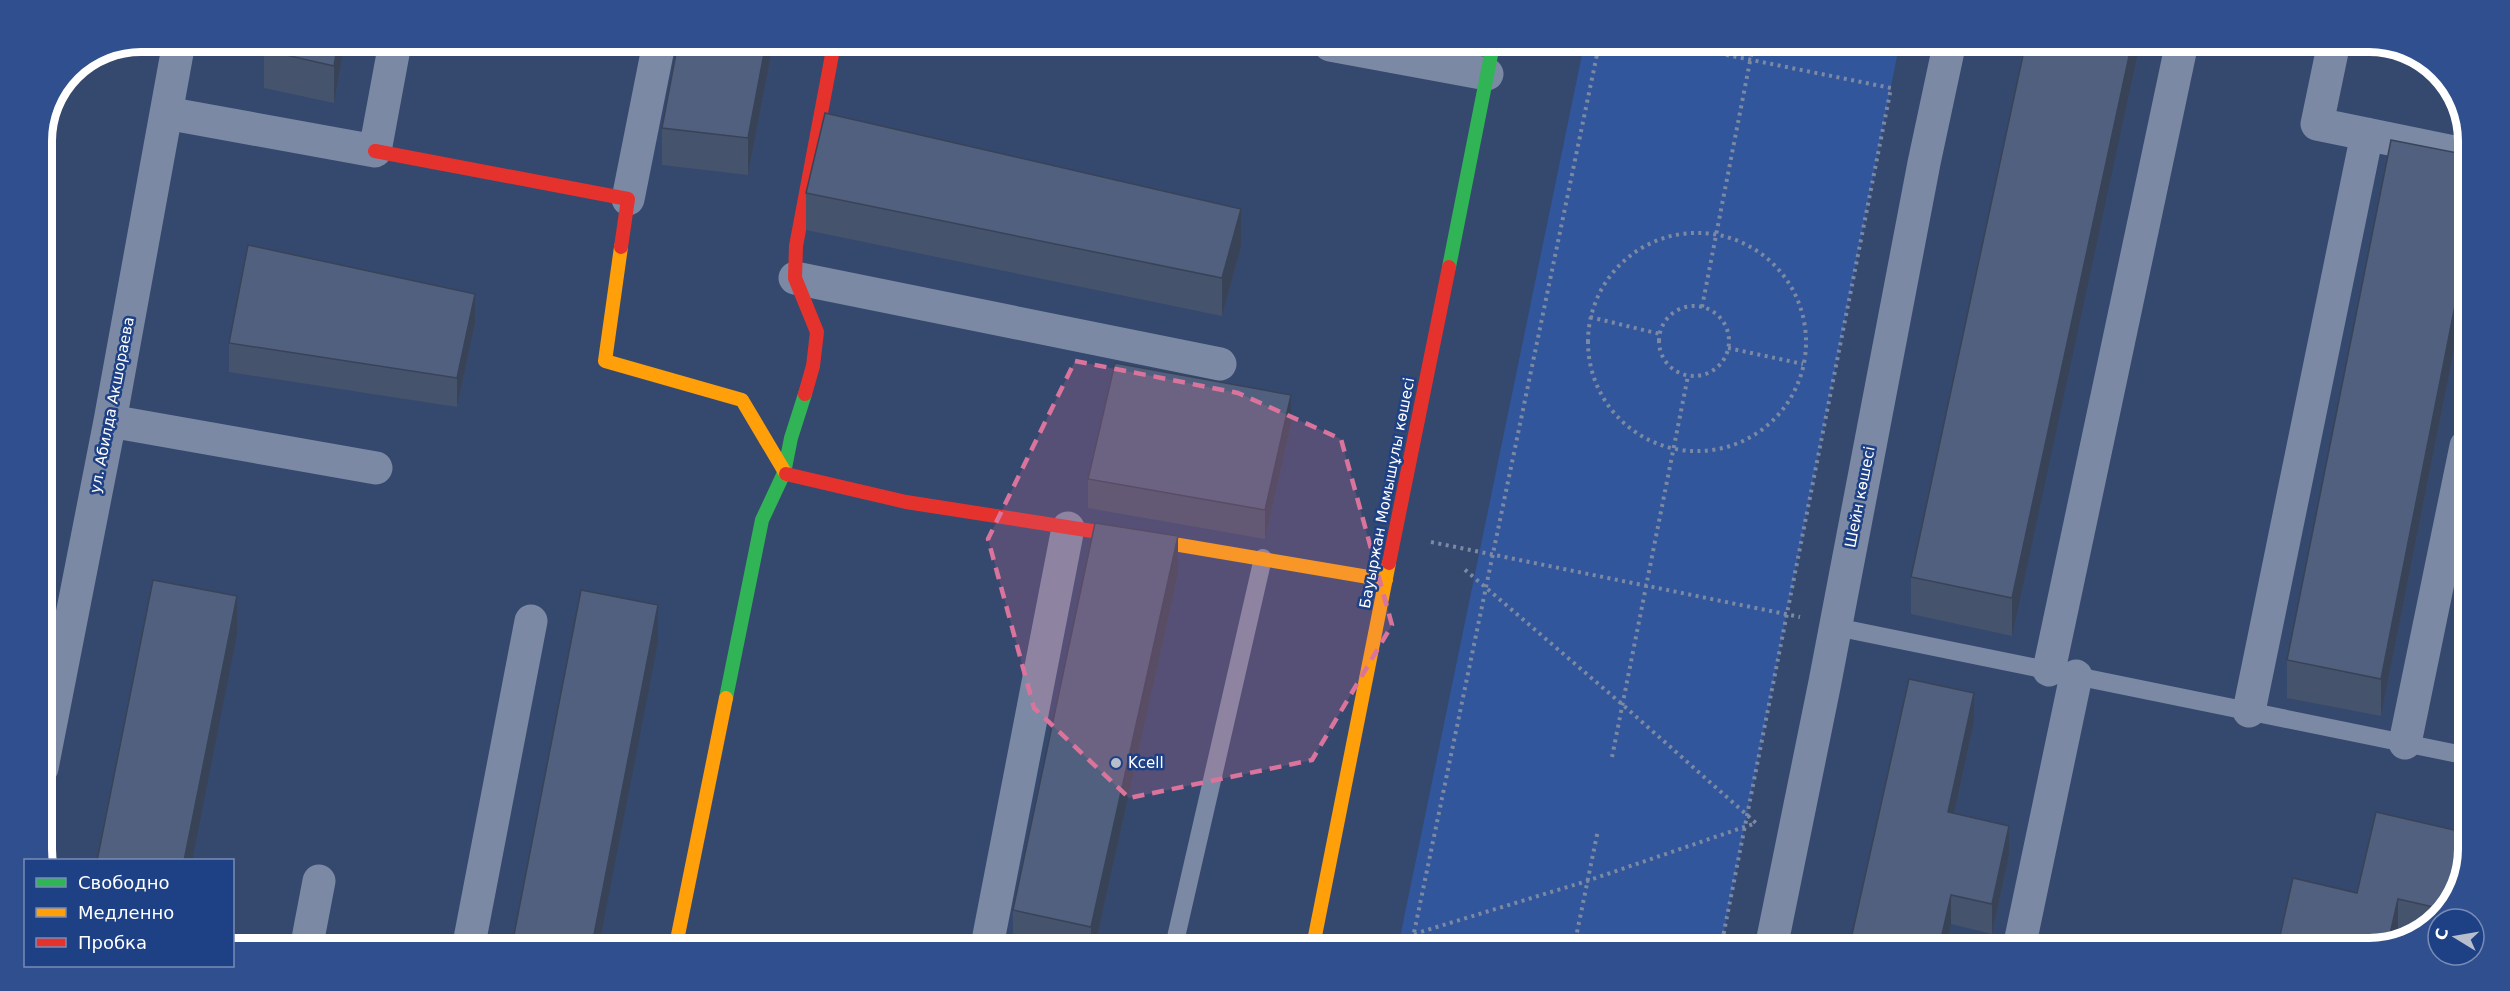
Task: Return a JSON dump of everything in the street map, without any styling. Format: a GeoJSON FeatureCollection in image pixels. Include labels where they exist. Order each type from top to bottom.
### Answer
{"type":"FeatureCollection","features":[{"type":"Feature","properties":{"kind":"street","name":"ул. Абилда Акшораева"},"geometry":{"type":"LineString","coordinates":[[53,713],[110,421],[177,53]]}},
{"type":"Feature","properties":{"kind":"street"},"geometry":{"type":"LineString","coordinates":[[375,151],[393,53]]}},
{"type":"Feature","properties":{"kind":"street"},"geometry":{"type":"LineString","coordinates":[[657,53],[628,199],[605,361],[742,400],[784,473],[829,486],[936,508],[1263,558],[1386,580]]}},
{"type":"Feature","properties":{"kind":"street"},"geometry":{"type":"LineString","coordinates":[[677,938],[762,520],[784,473],[791,438],[813,366],[816,332],[795,278],[796,246],[832,53]]}},
{"type":"Feature","properties":{"kind":"street"},"geometry":{"type":"LineString","coordinates":[[1415,53],[1490,60]]}},
{"type":"Feature","properties":{"kind":"street","name":"Шейн көшесі"},"geometry":{"type":"LineString","coordinates":[[1773,938],[1836,627],[1921,174],[1947,53]]}},
{"type":"Feature","properties":{"kind":"street"},"geometry":{"type":"LineString","coordinates":[[2021,938],[2062,673],[2180,53]]}},
{"type":"Feature","properties":{"kind":"street"},"geometry":{"type":"LineString","coordinates":[[2332,53],[2317,124],[2457,153]]}},
{"type":"Feature","properties":{"kind":"street","name":"Бауыржан Момышұлы көшесі"},"geometry":{"type":"LineString","coordinates":[[1315,938],[1490,60]]}},
{"type":"Feature","properties":{"kind":"street"},"geometry":{"type":"LineString","coordinates":[[166,113],[628,199]]}},
{"type":"Feature","properties":{"kind":"street"},"geometry":{"type":"LineString","coordinates":[[2249,711],[2367,134]]}},
{"type":"Feature","properties":{"kind":"street"},"geometry":{"type":"LineString","coordinates":[[795,278],[1220,364]]}},
{"type":"Feature","properties":{"kind":"street"},"geometry":{"type":"LineString","coordinates":[[110,421],[376,468]]}},
{"type":"Feature","properties":{"kind":"street"},"geometry":{"type":"LineString","coordinates":[[2405,743],[2457,487]]}},
{"type":"Feature","properties":{"kind":"street"},"geometry":{"type":"LineString","coordinates":[[989,938],[1068,528]]}},
{"type":"Feature","properties":{"kind":"street"},"geometry":{"type":"LineString","coordinates":[[470,938],[531,621]]}},
{"type":"Feature","properties":{"kind":"street"},"geometry":{"type":"LineString","coordinates":[[308,938],[319,881]]}},
{"type":"Feature","properties":{"kind":"lane"},"geometry":{"type":"LineString","coordinates":[[1176,938],[1263,558]]}},
{"type":"Feature","properties":{"kind":"lane"},"geometry":{"type":"LineString","coordinates":[[1836,627],[2458,754]]}},
{"type":"Feature","properties":{"kind":"path"},"geometry":{"type":"LineString","coordinates":[[1413,938],[1597,53]]}},
{"type":"Feature","properties":{"kind":"path"},"geometry":{"type":"LineString","coordinates":[[1714,53],[1891,88],[1723,938]]}},
{"type":"Feature","properties":{"kind":"path"},"geometry":{"type":"LineString","coordinates":[[1702,307],[1752,53]]}},
{"type":"Feature","properties":{"kind":"path"},"geometry":{"type":"LineString","coordinates":[[1700,232],[1715,235],[1737,240],[1768,260],[1792,289],[1805,324],[1803,364],[1793,394],[1771,422],[1743,442],[1709,451],[1675,450],[1642,437],[1633,430],[1615,415],[1596,386],[1588,352],[1590,317],[1605,283],[1630,255],[1663,238],[1700,232]]}},
{"type":"Feature","properties":{"kind":"path"},"geometry":{"type":"LineString","coordinates":[[1691,306],[1702,307],[1722,320],[1728,330],[1728,348],[1720,364],[1711,372],[1700,376],[1688,376],[1668,365],[1662,356],[1660,334],[1664,324],[1680,309],[1691,306]]}},
{"type":"Feature","properties":{"kind":"path"},"geometry":{"type":"LineString","coordinates":[[1590,317],[1660,334]]}},
{"type":"Feature","properties":{"kind":"path"},"geometry":{"type":"LineString","coordinates":[[1728,348],[1803,364]]}},
{"type":"Feature","properties":{"kind":"path"},"geometry":{"type":"LineString","coordinates":[[1612,757],[1688,376]]}},
{"type":"Feature","properties":{"kind":"path"},"geometry":{"type":"LineString","coordinates":[[1395,535],[1787,613],[1836,627]]}},
{"type":"Feature","properties":{"kind":"path"},"geometry":{"type":"LineString","coordinates":[[1414,935],[1587,881],[1756,823],[1463,568]]}},
{"type":"Feature","properties":{"kind":"path"},"geometry":{"type":"LineString","coordinates":[[1576,938],[1598,830]]}},
{"type":"Feature","properties":{"kind":"highlighted area"},"geometry":{"type":"Polygon","coordinates":[[[1075,361],[1238,393],[1341,439],[1392,625],[1312,760],[1129,798],[1034,708],[988,539],[1075,361]]]}},
{"type":"Feature","properties":{"kind":"shaded area"},"geometry":{"type":"Polygon","coordinates":[[[1582,53],[1898,53],[1723,938],[1400,938],[1582,53]]]}},
{"type":"Feature","properties":{"kind":"building"},"geometry":{"type":"Polygon","coordinates":[[[277,53],[336,53],[334,66],[277,53]]]}},
{"type":"Feature","properties":{"kind":"building"},"geometry":{"type":"Polygon","coordinates":[[[676,53],[764,53],[748,138],[662,128],[676,53]]]}},
{"type":"Feature","properties":{"kind":"building"},"geometry":{"type":"Polygon","coordinates":[[[2023,53],[2130,53],[2012,598],[1911,577],[2023,53]]]}},
{"type":"Feature","properties":{"kind":"building"},"geometry":{"type":"Polygon","coordinates":[[[825,113],[1241,209],[1222,278],[806,193],[825,113]]]}},
{"type":"Feature","properties":{"kind":"building"},"geometry":{"type":"Polygon","coordinates":[[[2391,140],[2457,153],[2457,294],[2381,679],[2287,660],[2391,140]]]}},
{"type":"Feature","properties":{"kind":"building"},"geometry":{"type":"Polygon","coordinates":[[[248,245],[475,294],[457,378],[229,343],[248,245]]]}},
{"type":"Feature","properties":{"kind":"building"},"geometry":{"type":"Polygon","coordinates":[[[1115,363],[1291,395],[1265,510],[1088,479],[1115,363]]]}},
{"type":"Feature","properties":{"kind":"building"},"geometry":{"type":"Polygon","coordinates":[[[1095,523],[1178,536],[1091,927],[1013,910],[1095,523]]]}},
{"type":"Feature","properties":{"kind":"building"},"geometry":{"type":"Polygon","coordinates":[[[153,580],[237,596],[184,859],[97,859],[153,580]]]}},
{"type":"Feature","properties":{"kind":"building"},"geometry":{"type":"Polygon","coordinates":[[[581,590],[658,605],[593,938],[513,938],[581,590]]]}},
{"type":"Feature","properties":{"kind":"building"},"geometry":{"type":"Polygon","coordinates":[[[1909,679],[1974,693],[1948,812],[2009,826],[1992,904],[1951,895],[1941,938],[1851,938],[1909,679]]]}},
{"type":"Feature","properties":{"kind":"building"},"geometry":{"type":"Polygon","coordinates":[[[2376,812],[2458,831],[2457,861],[2453,878],[2439,904],[2433,907],[2398,899],[2390,936],[2380,938],[2279,938],[2293,878],[2357,893],[2376,812]]]}},
{"type":"Feature","properties":{"kind":"traffic: fast"},"geometry":{"type":"LineString","coordinates":[[1449,267],[1491,53]]}},
{"type":"Feature","properties":{"kind":"traffic: fast"},"geometry":{"type":"LineString","coordinates":[[726,698],[762,520],[784,473],[791,438],[805,394]]}},
{"type":"Feature","properties":{"kind":"traffic: slow"},"geometry":{"type":"LineString","coordinates":[[621,247],[605,361],[742,400],[786,474]]}},
{"type":"Feature","properties":{"kind":"traffic: slow"},"geometry":{"type":"LineString","coordinates":[[1150,540],[1386,580]]}},
{"type":"Feature","properties":{"kind":"traffic: slow"},"geometry":{"type":"LineString","coordinates":[[1315,938],[1389,563]]}},
{"type":"Feature","properties":{"kind":"traffic: slow"},"geometry":{"type":"LineString","coordinates":[[677,938],[726,698]]}},
{"type":"Feature","properties":{"kind":"traffic: jam"},"geometry":{"type":"LineString","coordinates":[[805,394],[813,366],[817,332],[795,278],[796,246],[832,53]]}},
{"type":"Feature","properties":{"kind":"traffic: jam"},"geometry":{"type":"LineString","coordinates":[[375,151],[628,199],[621,247]]}},
{"type":"Feature","properties":{"kind":"traffic: jam"},"geometry":{"type":"LineString","coordinates":[[1389,563],[1449,267]]}},
{"type":"Feature","properties":{"kind":"traffic: jam"},"geometry":{"type":"LineString","coordinates":[[786,474],[906,502],[1150,540]]}},
{"type":"Feature","properties":{"kind":"place","name":"Kcell"},"geometry":{"type":"Point","coordinates":[1116,763]}}]}
